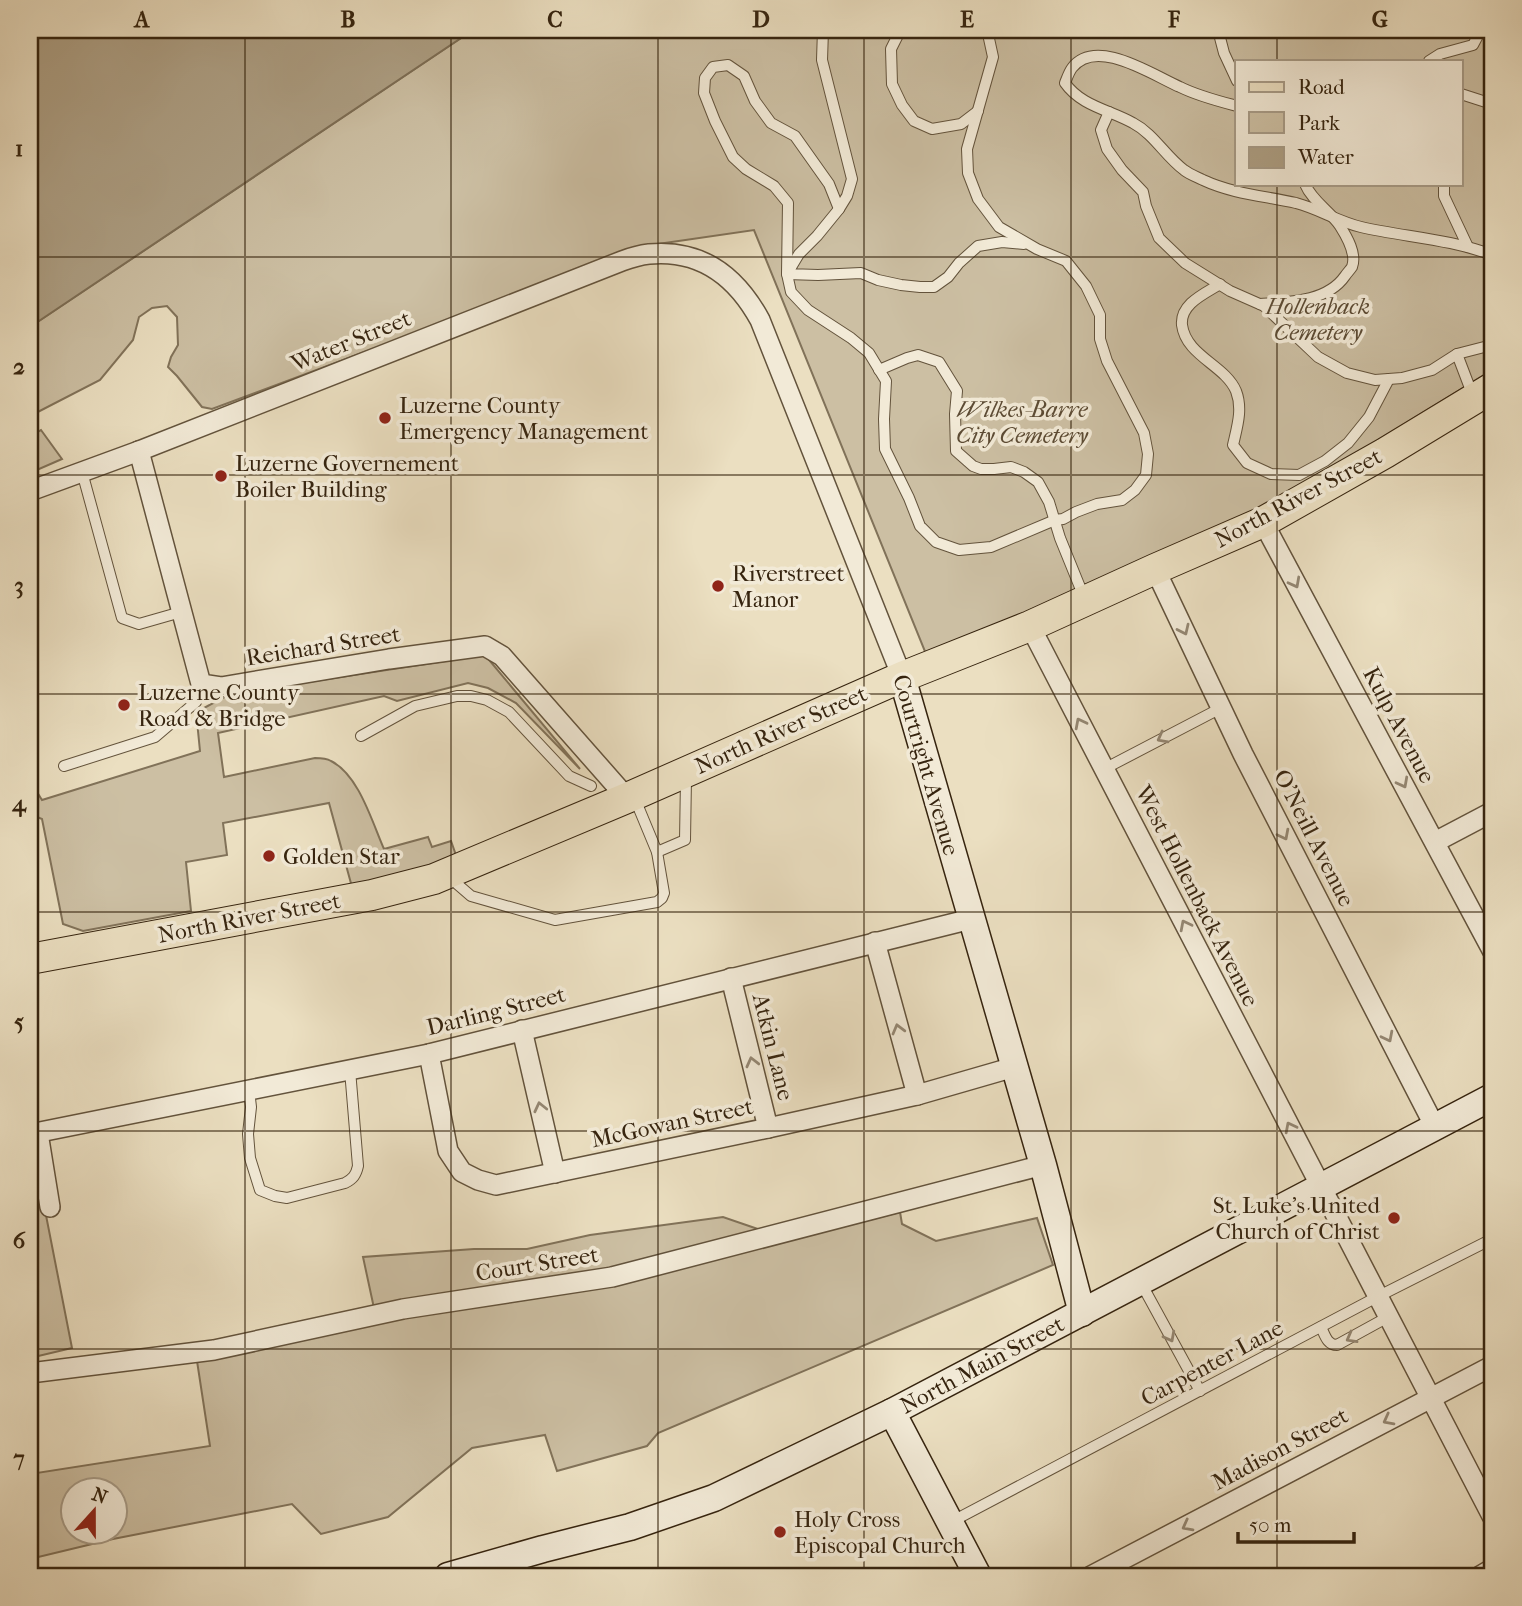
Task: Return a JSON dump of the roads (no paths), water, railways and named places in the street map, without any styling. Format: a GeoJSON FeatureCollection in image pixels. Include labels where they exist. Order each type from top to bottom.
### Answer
{"type":"FeatureCollection","features":[{"type":"Feature","properties":{"kind":"main road","name":"North River Street"},"geometry":{"type":"LineString","coordinates":[[30,960],[372,895],[434,879],[597,789],[630,797],[1263,523],[1483,394]]}},
{"type":"Feature","properties":{"kind":"main road","name":"Courtright Avenue"},"geometry":{"type":"LineString","coordinates":[[902,677],[1043,1166],[1082,1313]]}},
{"type":"Feature","properties":{"kind":"main road","name":"North Main Street"},"geometry":{"type":"LineString","coordinates":[[447,1576],[630,1527],[715,1498],[892,1412],[1492,1097]]}},
{"type":"Feature","properties":{"kind":"main road"},"geometry":{"type":"LineString","coordinates":[[892,1412],[978,1576]]}},
{"type":"Feature","properties":{"kind":"street","name":"Water Street"},"geometry":{"type":"LineString","coordinates":[[30,491],[139,451],[622,261],[646,254],[668,253],[692,258]]}},
{"type":"Feature","properties":{"kind":"street","name":"Courtright Avenue"},"geometry":{"type":"LineString","coordinates":[[692,258],[731,279],[748,299],[760,320],[902,677]]}},
{"type":"Feature","properties":{"kind":"street"},"geometry":{"type":"LineString","coordinates":[[139,451],[201,684],[205,685]]}},
{"type":"Feature","properties":{"kind":"street","name":"Kulp Avenue"},"geometry":{"type":"LineString","coordinates":[[1263,523],[1492,950]]}},
{"type":"Feature","properties":{"kind":"street","name":"O'Neill Avenue"},"geometry":{"type":"LineString","coordinates":[[1155,569],[1242,754],[1435,1127]]}},
{"type":"Feature","properties":{"kind":"street","name":"West Hollenback Avenue"},"geometry":{"type":"LineString","coordinates":[[1030,626],[1492,1517]]}},
{"type":"Feature","properties":{"kind":"street","name":"Reichard Street"},"geometry":{"type":"LineString","coordinates":[[205,685],[220,687],[485,646],[502,656],[597,789]]}},
{"type":"Feature","properties":{"kind":"street"},"geometry":{"type":"LineString","coordinates":[[1435,842],[1492,812]]}},
{"type":"Feature","properties":{"kind":"street","name":"Darling Street"},"geometry":{"type":"LineString","coordinates":[[34,1133],[429,1054],[971,919]]}},
{"type":"Feature","properties":{"kind":"street"},"geometry":{"type":"LineString","coordinates":[[875,942],[916,1095]]}},
{"type":"Feature","properties":{"kind":"street","name":"Atkin Lane"},"geometry":{"type":"LineString","coordinates":[[731,978],[768,1128]]}},
{"type":"Feature","properties":{"kind":"street"},"geometry":{"type":"LineString","coordinates":[[522,1030],[555,1173]]}},
{"type":"Feature","properties":{"kind":"street","name":"McGowan Street"},"geometry":{"type":"LineString","coordinates":[[429,1054],[449,1150],[462,1172],[496,1185],[916,1095],[1014,1067]]}},
{"type":"Feature","properties":{"kind":"street"},"geometry":{"type":"LineString","coordinates":[[34,1133],[50,1207]]}},
{"type":"Feature","properties":{"kind":"street","name":"Court Street"},"geometry":{"type":"LineString","coordinates":[[30,1373],[214,1350],[403,1309],[612,1277],[1043,1166]]}},
{"type":"Feature","properties":{"kind":"street","name":"Madison Street"},"geometry":{"type":"LineString","coordinates":[[1091,1576],[1492,1366]]}},
{"type":"Feature","properties":{"kind":"street"},"geometry":{"type":"LineString","coordinates":[[1480,1576],[1492,1569]]}},
{"type":"Feature","properties":{"kind":"lane"},"geometry":{"type":"LineString","coordinates":[[787,274],[799,254],[839,209],[852,179],[822,60],[823,30]]}},
{"type":"Feature","properties":{"kind":"lane"},"geometry":{"type":"LineString","coordinates":[[903,30],[891,49],[892,84],[902,105],[914,121],[932,129],[961,124],[978,111]]}},
{"type":"Feature","properties":{"kind":"lane"},"geometry":{"type":"LineString","coordinates":[[839,209],[829,184],[795,136],[771,123],[755,101],[744,76],[729,65],[713,67],[705,78],[704,93],[733,157],[746,169],[774,186],[788,203],[787,274],[791,292],[808,310],[869,353],[886,381],[886,449],[920,526],[936,542],[960,550],[990,547],[1097,504],[1122,500],[1135,490],[1146,475],[1149,454],[1144,433],[1107,361],[1100,339],[1100,315],[1086,286],[1066,261],[999,227],[978,199],[968,173],[967,149],[993,57],[985,30]]}},
{"type":"Feature","properties":{"kind":"lane"},"geometry":{"type":"LineString","coordinates":[[1218,30],[1224,53],[1235,76]]}},
{"type":"Feature","properties":{"kind":"lane"},"geometry":{"type":"LineString","coordinates":[[1431,60],[1440,54],[1473,45],[1481,30]]}},
{"type":"Feature","properties":{"kind":"lane"},"geometry":{"type":"LineString","coordinates":[[1235,105],[1181,88],[1140,66],[1102,56],[1084,58],[1072,68],[1065,83],[1083,101],[1135,124],[1183,170],[1203,180],[1240,193],[1300,204],[1358,227],[1468,247],[1492,255]]}},
{"type":"Feature","properties":{"kind":"lane"},"geometry":{"type":"LineString","coordinates":[[1462,94],[1492,104]]}},
{"type":"Feature","properties":{"kind":"lane"},"geometry":{"type":"LineString","coordinates":[[1109,111],[1101,130],[1107,149],[1143,192],[1159,238],[1185,262],[1259,304],[1318,357],[1347,373],[1376,380],[1402,378],[1432,370],[1457,354],[1492,345]]}},
{"type":"Feature","properties":{"kind":"lane"},"geometry":{"type":"LineString","coordinates":[[1259,304],[1314,297],[1325,293],[1340,284],[1353,265],[1352,249],[1339,225],[1307,186]]}},
{"type":"Feature","properties":{"kind":"lane"},"geometry":{"type":"LineString","coordinates":[[1444,186],[1444,196],[1468,247]]}},
{"type":"Feature","properties":{"kind":"lane"},"geometry":{"type":"LineString","coordinates":[[787,274],[862,273],[901,285],[934,287],[948,277],[978,246],[1002,242],[1028,244]]}},
{"type":"Feature","properties":{"kind":"lane"},"geometry":{"type":"LineString","coordinates":[[1220,284],[1188,305],[1182,318],[1183,331],[1194,348],[1228,378],[1237,393],[1240,415],[1233,445],[1247,463],[1271,474],[1298,475],[1325,461],[1348,443],[1369,417],[1389,379]]}},
{"type":"Feature","properties":{"kind":"lane"},"geometry":{"type":"LineString","coordinates":[[1457,354],[1483,394]]}},
{"type":"Feature","properties":{"kind":"lane"},"geometry":{"type":"LineString","coordinates":[[879,370],[918,355],[939,362],[957,391],[956,451],[973,466],[1011,467],[1038,482],[1049,502],[1060,538],[1086,600]]}},
{"type":"Feature","properties":{"kind":"lane"},"geometry":{"type":"LineString","coordinates":[[82,472],[122,618],[139,624],[181,612]]}},
{"type":"Feature","properties":{"kind":"lane"},"geometry":{"type":"LineString","coordinates":[[64,766],[155,737],[196,702],[205,685]]}},
{"type":"Feature","properties":{"kind":"lane"},"geometry":{"type":"LineString","coordinates":[[361,736],[415,706],[457,696],[471,696],[487,700],[509,712],[569,776],[597,789]]}},
{"type":"Feature","properties":{"kind":"lane"},"geometry":{"type":"LineString","coordinates":[[1104,769],[1221,708]]}},
{"type":"Feature","properties":{"kind":"lane"},"geometry":{"type":"LineString","coordinates":[[657,852],[685,840],[686,772]]}},
{"type":"Feature","properties":{"kind":"lane"},"geometry":{"type":"LineString","coordinates":[[446,874],[471,896],[555,920],[657,902],[663,898],[664,893],[657,852],[630,797]]}},
{"type":"Feature","properties":{"kind":"lane"},"geometry":{"type":"LineString","coordinates":[[249,1090],[251,1108],[248,1134],[256,1181],[265,1193],[287,1198],[345,1183],[352,1180],[356,1174],[358,1166],[350,1070]]}},
{"type":"Feature","properties":{"kind":"lane","name":"Carpenter Lane"},"geometry":{"type":"LineString","coordinates":[[951,1522],[1492,1239]]}},
{"type":"Feature","properties":{"kind":"lane"},"geometry":{"type":"LineString","coordinates":[[1141,1282],[1200,1391]]}},
{"type":"Feature","properties":{"kind":"lane"},"geometry":{"type":"LineString","coordinates":[[1321,1327],[1329,1342],[1337,1345],[1388,1317]]}},
{"type":"Feature","properties":{"kind":"water"},"geometry":{"type":"Polygon","coordinates":[[[30,30],[473,30],[30,327],[30,30]]]}},
{"type":"Feature","properties":{"kind":"place","name":"Luzerne County Emergency Management"},"geometry":{"type":"Point","coordinates":[385,418]}},
{"type":"Feature","properties":{"kind":"place","name":"Luzerne Governement Boiler Building"},"geometry":{"type":"Point","coordinates":[221,476]}},
{"type":"Feature","properties":{"kind":"place","name":"Riverstreet Manor"},"geometry":{"type":"Point","coordinates":[718,586]}},
{"type":"Feature","properties":{"kind":"place","name":"Luzerne County Road & Bridge"},"geometry":{"type":"Point","coordinates":[124,705]}},
{"type":"Feature","properties":{"kind":"place","name":"Golden Star"},"geometry":{"type":"Point","coordinates":[269,856]}},
{"type":"Feature","properties":{"kind":"place","name":"St. Luke's United Church of Christ"},"geometry":{"type":"Point","coordinates":[1394,1218]}},
{"type":"Feature","properties":{"kind":"place","name":"Holy Cross Episcopal Church"},"geometry":{"type":"Point","coordinates":[780,1532]}},
{"type":"Feature","properties":{"kind":"park label","name":"Hollenback Cemetery"},"geometry":{"type":"Point","coordinates":[1318,319]}},
{"type":"Feature","properties":{"kind":"park label","name":"Wilkes-Barre City Cemetery"},"geometry":{"type":"Point","coordinates":[1022,422]}}]}
